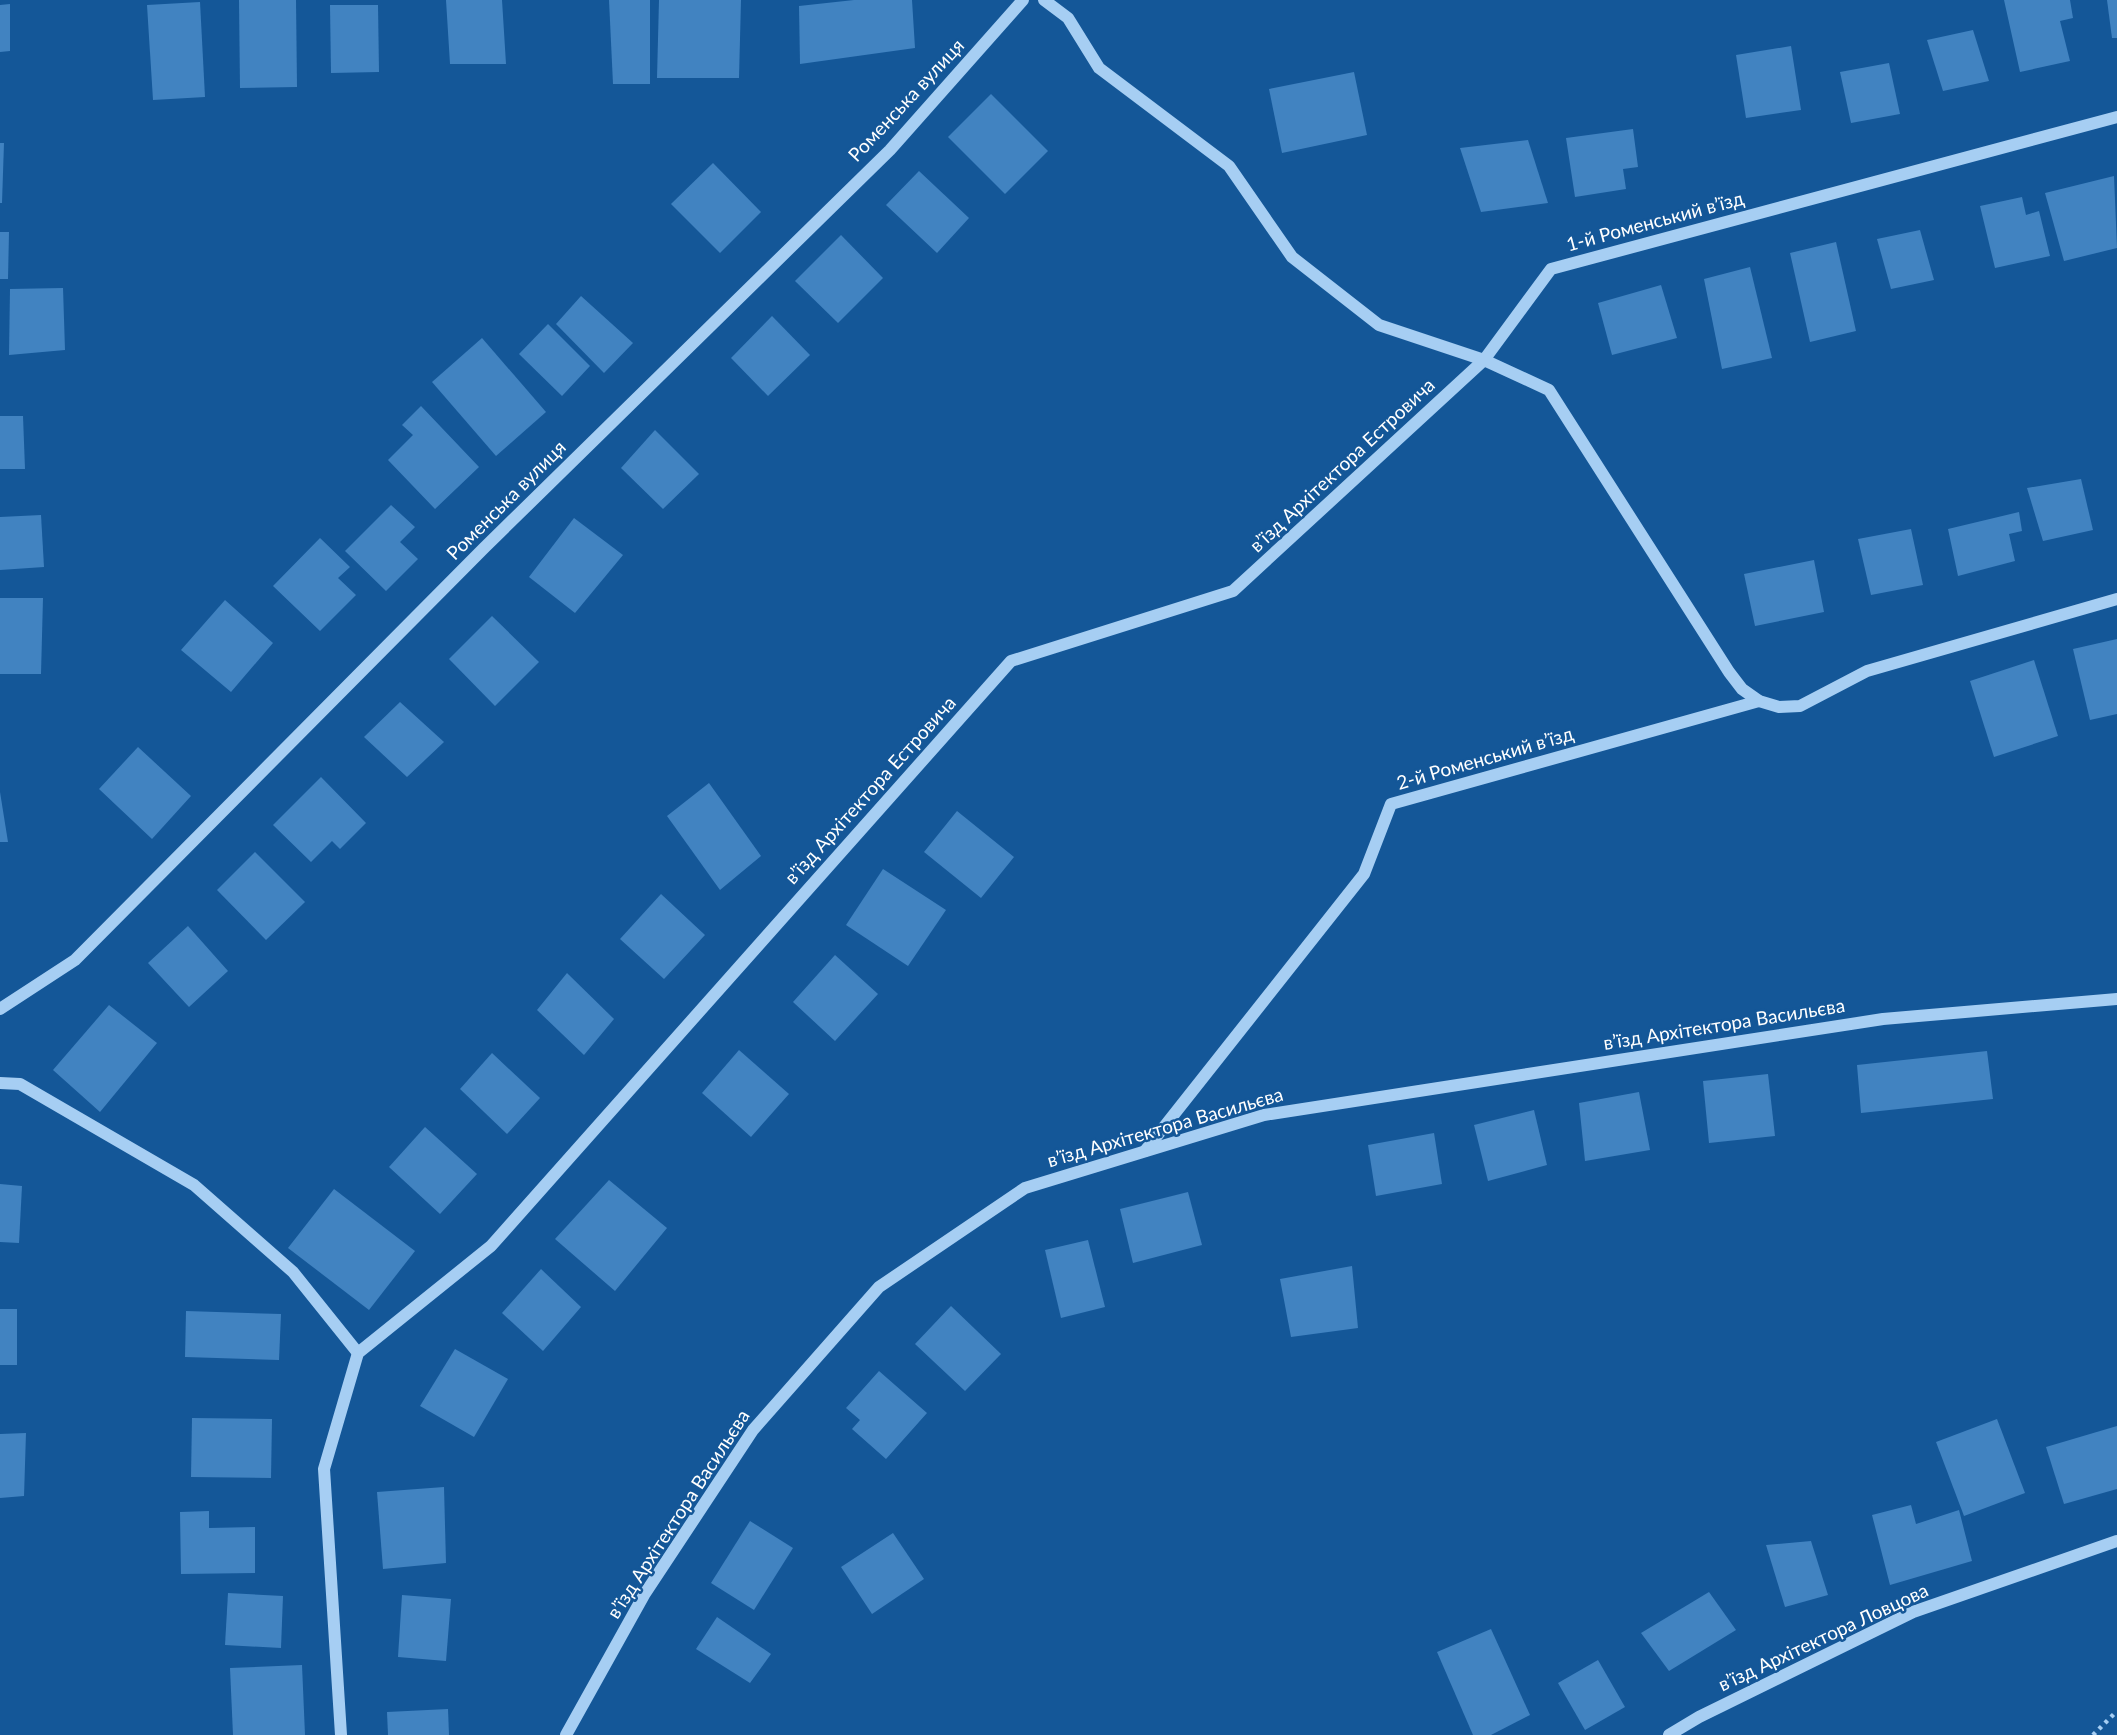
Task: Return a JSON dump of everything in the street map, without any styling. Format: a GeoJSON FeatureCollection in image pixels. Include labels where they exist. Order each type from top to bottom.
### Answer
{"type":"FeatureCollection","features":[{"type":"Feature","properties":{"kind":"street","name":"Роменська вулиця"},"geometry":{"type":"LineString","coordinates":[[0,1009],[75,960],[484,548],[890,150],[1023,0]]}},
{"type":"Feature","properties":{"kind":"street"},"geometry":{"type":"LineString","coordinates":[[1044,0],[1068,18],[1099,68],[1229,166],[1292,257],[1379,325],[1484,360],[1549,390],[1730,672],[1742,689],[1759,701]]}},
{"type":"Feature","properties":{"kind":"street","name":"1-й Роменський в’їзд"},"geometry":{"type":"LineString","coordinates":[[1484,360],[1551,269],[2117,117]]}},
{"type":"Feature","properties":{"kind":"street","name":"в’їзд Архітектора Естровича"},"geometry":{"type":"LineString","coordinates":[[358,1353],[491,1246],[1011,661],[1233,591],[1484,360]]}},
{"type":"Feature","properties":{"kind":"street","name":"2-й Роменський в’їзд"},"geometry":{"type":"LineString","coordinates":[[1145,1151],[1364,874],[1391,804],[1759,701],[1779,707],[1800,706],[1867,671],[2117,599]]}},
{"type":"Feature","properties":{"kind":"street","name":"в’їзд Архітектора Васильєва"},"geometry":{"type":"LineString","coordinates":[[566,1735],[644,1595],[752,1430],[879,1287],[1025,1188],[1264,1115],[1883,1019],[2117,999]]}},
{"type":"Feature","properties":{"kind":"street"},"geometry":{"type":"LineString","coordinates":[[0,1083],[20,1084],[194,1185],[293,1272],[358,1353],[324,1469],[341,1735]]}},
{"type":"Feature","properties":{"kind":"street","name":"в’їзд Архітектора Ловцова"},"geometry":{"type":"LineString","coordinates":[[1669,1735],[1699,1717],[1913,1612],[2117,1541]]}},
{"type":"Feature","properties":{"kind":"path"},"geometry":{"type":"LineString","coordinates":[[2093,1735],[2117,1710]]}},
{"type":"Feature","properties":{"kind":"building"},"geometry":{"type":"Polygon","coordinates":[[[239,0],[296,0],[297,87],[240,88],[239,0]]]}},
{"type":"Feature","properties":{"kind":"building"},"geometry":{"type":"Polygon","coordinates":[[[446,0],[502,0],[506,64],[450,64],[446,0]]]}},
{"type":"Feature","properties":{"kind":"building"},"geometry":{"type":"Polygon","coordinates":[[[609,0],[650,0],[650,84],[613,84],[609,0]]]}},
{"type":"Feature","properties":{"kind":"building"},"geometry":{"type":"Polygon","coordinates":[[[659,0],[741,0],[739,78],[657,78],[659,0]]]}},
{"type":"Feature","properties":{"kind":"building"},"geometry":{"type":"Polygon","coordinates":[[[854,0],[912,0],[915,48],[800,64],[799,6],[854,0]]]}},
{"type":"Feature","properties":{"kind":"building"},"geometry":{"type":"Polygon","coordinates":[[[2004,0],[2070,0],[2073,18],[2060,21],[2070,61],[2020,72],[2004,0]]]}},
{"type":"Feature","properties":{"kind":"building"},"geometry":{"type":"Polygon","coordinates":[[[2107,0],[2117,0],[2117,38],[2112,38],[2107,0]]]}},
{"type":"Feature","properties":{"kind":"building"},"geometry":{"type":"Polygon","coordinates":[[[200,2],[205,97],[153,100],[147,5],[200,2]]]}},
{"type":"Feature","properties":{"kind":"building"},"geometry":{"type":"Polygon","coordinates":[[[10,4],[10,51],[0,52],[0,5],[10,4]]]}},
{"type":"Feature","properties":{"kind":"building"},"geometry":{"type":"Polygon","coordinates":[[[330,5],[378,5],[379,72],[331,73],[330,5]]]}},
{"type":"Feature","properties":{"kind":"building"},"geometry":{"type":"Polygon","coordinates":[[[1973,30],[1989,81],[1943,91],[1927,40],[1973,30]]]}},
{"type":"Feature","properties":{"kind":"building"},"geometry":{"type":"Polygon","coordinates":[[[1791,46],[1801,110],[1746,118],[1736,55],[1791,46]]]}},
{"type":"Feature","properties":{"kind":"building"},"geometry":{"type":"Polygon","coordinates":[[[1889,63],[1900,114],[1851,123],[1840,72],[1889,63]]]}},
{"type":"Feature","properties":{"kind":"building"},"geometry":{"type":"Polygon","coordinates":[[[1354,72],[1367,135],[1282,153],[1269,89],[1354,72]]]}},
{"type":"Feature","properties":{"kind":"building"},"geometry":{"type":"Polygon","coordinates":[[[991,94],[1048,151],[1005,194],[948,137],[991,94]]]}},
{"type":"Feature","properties":{"kind":"building"},"geometry":{"type":"Polygon","coordinates":[[[1633,129],[1638,167],[1623,169],[1626,189],[1575,197],[1566,138],[1633,129]]]}},
{"type":"Feature","properties":{"kind":"building"},"geometry":{"type":"Polygon","coordinates":[[[1528,140],[1548,203],[1481,212],[1460,148],[1528,140]]]}},
{"type":"Feature","properties":{"kind":"building"},"geometry":{"type":"Polygon","coordinates":[[[0,143],[4,143],[2,203],[0,203],[0,143]]]}},
{"type":"Feature","properties":{"kind":"building"},"geometry":{"type":"Polygon","coordinates":[[[713,163],[761,212],[720,253],[671,204],[713,163]]]}},
{"type":"Feature","properties":{"kind":"building"},"geometry":{"type":"Polygon","coordinates":[[[919,171],[969,218],[937,253],[886,205],[919,171]]]}},
{"type":"Feature","properties":{"kind":"building"},"geometry":{"type":"Polygon","coordinates":[[[2114,176],[2117,248],[2064,261],[2045,193],[2114,176]]]}},
{"type":"Feature","properties":{"kind":"building"},"geometry":{"type":"Polygon","coordinates":[[[2022,197],[2026,215],[2039,211],[2050,256],[1995,268],[1980,206],[2022,197]]]}},
{"type":"Feature","properties":{"kind":"building"},"geometry":{"type":"Polygon","coordinates":[[[1920,230],[1934,280],[1891,289],[1877,239],[1920,230]]]}},
{"type":"Feature","properties":{"kind":"building"},"geometry":{"type":"Polygon","coordinates":[[[0,232],[9,232],[8,279],[0,279],[0,232]]]}},
{"type":"Feature","properties":{"kind":"building"},"geometry":{"type":"Polygon","coordinates":[[[841,235],[883,278],[838,323],[795,281],[841,235]]]}},
{"type":"Feature","properties":{"kind":"building"},"geometry":{"type":"Polygon","coordinates":[[[1836,242],[1856,331],[1810,342],[1790,253],[1836,242]]]}},
{"type":"Feature","properties":{"kind":"building"},"geometry":{"type":"Polygon","coordinates":[[[1750,267],[1772,358],[1722,369],[1704,279],[1750,267]]]}},
{"type":"Feature","properties":{"kind":"building"},"geometry":{"type":"Polygon","coordinates":[[[1661,285],[1677,338],[1612,355],[1598,303],[1661,285]]]}},
{"type":"Feature","properties":{"kind":"building"},"geometry":{"type":"Polygon","coordinates":[[[63,288],[65,350],[9,355],[10,289],[63,288]]]}},
{"type":"Feature","properties":{"kind":"building"},"geometry":{"type":"Polygon","coordinates":[[[581,296],[633,343],[604,373],[556,324],[581,296]]]}},
{"type":"Feature","properties":{"kind":"building"},"geometry":{"type":"Polygon","coordinates":[[[772,316],[810,355],[768,396],[731,358],[772,316]]]}},
{"type":"Feature","properties":{"kind":"building"},"geometry":{"type":"Polygon","coordinates":[[[548,324],[590,366],[562,396],[519,354],[548,324]]]}},
{"type":"Feature","properties":{"kind":"building"},"geometry":{"type":"Polygon","coordinates":[[[482,338],[546,412],[496,456],[432,382],[482,338]]]}},
{"type":"Feature","properties":{"kind":"building"},"geometry":{"type":"Polygon","coordinates":[[[421,406],[479,467],[435,509],[388,460],[413,435],[402,425],[421,406]]]}},
{"type":"Feature","properties":{"kind":"building"},"geometry":{"type":"Polygon","coordinates":[[[0,416],[23,416],[25,469],[0,469],[0,416]]]}},
{"type":"Feature","properties":{"kind":"building"},"geometry":{"type":"Polygon","coordinates":[[[655,430],[699,474],[663,509],[621,468],[655,430]]]}},
{"type":"Feature","properties":{"kind":"building"},"geometry":{"type":"Polygon","coordinates":[[[2081,479],[2093,530],[2043,541],[2027,488],[2081,479]]]}},
{"type":"Feature","properties":{"kind":"building"},"geometry":{"type":"Polygon","coordinates":[[[391,505],[415,527],[400,542],[418,559],[386,591],[345,551],[391,505]]]}},
{"type":"Feature","properties":{"kind":"building"},"geometry":{"type":"Polygon","coordinates":[[[2019,512],[2022,531],[2009,534],[2015,561],[1958,576],[1948,529],[2019,512]]]}},
{"type":"Feature","properties":{"kind":"building"},"geometry":{"type":"Polygon","coordinates":[[[41,515],[44,567],[0,570],[0,517],[41,515]]]}},
{"type":"Feature","properties":{"kind":"building"},"geometry":{"type":"Polygon","coordinates":[[[574,518],[623,555],[575,613],[529,577],[574,518]]]}},
{"type":"Feature","properties":{"kind":"building"},"geometry":{"type":"Polygon","coordinates":[[[1911,529],[1923,585],[1871,595],[1858,539],[1911,529]]]}},
{"type":"Feature","properties":{"kind":"building"},"geometry":{"type":"Polygon","coordinates":[[[320,538],[350,567],[338,578],[356,595],[320,631],[273,586],[320,538]]]}},
{"type":"Feature","properties":{"kind":"building"},"geometry":{"type":"Polygon","coordinates":[[[1814,560],[1824,612],[1755,626],[1744,574],[1814,560]]]}},
{"type":"Feature","properties":{"kind":"building"},"geometry":{"type":"Polygon","coordinates":[[[0,598],[43,598],[41,674],[0,674],[0,598]]]}},
{"type":"Feature","properties":{"kind":"building"},"geometry":{"type":"Polygon","coordinates":[[[225,600],[273,643],[231,692],[181,650],[225,600]]]}},
{"type":"Feature","properties":{"kind":"building"},"geometry":{"type":"Polygon","coordinates":[[[492,616],[539,662],[495,706],[449,659],[492,616]]]}},
{"type":"Feature","properties":{"kind":"building"},"geometry":{"type":"Polygon","coordinates":[[[2117,639],[2117,714],[2090,720],[2073,649],[2117,639]]]}},
{"type":"Feature","properties":{"kind":"building"},"geometry":{"type":"Polygon","coordinates":[[[2034,660],[2058,736],[1994,757],[1970,681],[2034,660]]]}},
{"type":"Feature","properties":{"kind":"building"},"geometry":{"type":"Polygon","coordinates":[[[400,702],[444,742],[407,777],[364,737],[400,702]]]}},
{"type":"Feature","properties":{"kind":"building"},"geometry":{"type":"Polygon","coordinates":[[[138,747],[191,796],[152,839],[99,789],[138,747]]]}},
{"type":"Feature","properties":{"kind":"building"},"geometry":{"type":"Polygon","coordinates":[[[321,777],[366,823],[340,849],[332,841],[311,862],[273,825],[321,777]]]}},
{"type":"Feature","properties":{"kind":"building"},"geometry":{"type":"Polygon","coordinates":[[[709,783],[761,856],[720,890],[667,816],[709,783]]]}},
{"type":"Feature","properties":{"kind":"building"},"geometry":{"type":"Polygon","coordinates":[[[0,792],[8,842],[0,842],[0,792]]]}},
{"type":"Feature","properties":{"kind":"building"},"geometry":{"type":"Polygon","coordinates":[[[957,811],[1014,857],[981,898],[924,852],[957,811]]]}},
{"type":"Feature","properties":{"kind":"building"},"geometry":{"type":"Polygon","coordinates":[[[255,852],[305,902],[266,940],[217,890],[255,852]]]}},
{"type":"Feature","properties":{"kind":"building"},"geometry":{"type":"Polygon","coordinates":[[[883,869],[946,910],[908,966],[846,925],[883,869]]]}},
{"type":"Feature","properties":{"kind":"building"},"geometry":{"type":"Polygon","coordinates":[[[661,894],[705,935],[664,979],[620,939],[661,894]]]}},
{"type":"Feature","properties":{"kind":"building"},"geometry":{"type":"Polygon","coordinates":[[[188,926],[228,971],[189,1007],[148,963],[188,926]]]}},
{"type":"Feature","properties":{"kind":"building"},"geometry":{"type":"Polygon","coordinates":[[[835,955],[878,994],[835,1041],[793,1002],[835,955]]]}},
{"type":"Feature","properties":{"kind":"building"},"geometry":{"type":"Polygon","coordinates":[[[567,973],[614,1019],[584,1055],[537,1010],[567,973]]]}},
{"type":"Feature","properties":{"kind":"building"},"geometry":{"type":"Polygon","coordinates":[[[109,1005],[157,1043],[100,1112],[53,1070],[109,1005]]]}},
{"type":"Feature","properties":{"kind":"building"},"geometry":{"type":"Polygon","coordinates":[[[739,1050],[789,1094],[751,1137],[702,1093],[739,1050]]]}},
{"type":"Feature","properties":{"kind":"building"},"geometry":{"type":"Polygon","coordinates":[[[1987,1051],[1993,1099],[1861,1113],[1857,1065],[1987,1051]]]}},
{"type":"Feature","properties":{"kind":"building"},"geometry":{"type":"Polygon","coordinates":[[[492,1053],[540,1098],[507,1134],[460,1089],[492,1053]]]}},
{"type":"Feature","properties":{"kind":"building"},"geometry":{"type":"Polygon","coordinates":[[[1768,1074],[1775,1136],[1709,1143],[1703,1081],[1768,1074]]]}},
{"type":"Feature","properties":{"kind":"building"},"geometry":{"type":"Polygon","coordinates":[[[1639,1092],[1650,1150],[1585,1161],[1579,1103],[1639,1092]]]}},
{"type":"Feature","properties":{"kind":"building"},"geometry":{"type":"Polygon","coordinates":[[[1534,1110],[1547,1165],[1488,1181],[1474,1125],[1534,1110]]]}},
{"type":"Feature","properties":{"kind":"building"},"geometry":{"type":"Polygon","coordinates":[[[425,1127],[477,1174],[440,1214],[389,1167],[425,1127]]]}},
{"type":"Feature","properties":{"kind":"building"},"geometry":{"type":"Polygon","coordinates":[[[1434,1133],[1442,1184],[1376,1196],[1368,1145],[1434,1133]]]}},
{"type":"Feature","properties":{"kind":"building"},"geometry":{"type":"Polygon","coordinates":[[[609,1180],[667,1228],[615,1291],[555,1239],[609,1180]]]}},
{"type":"Feature","properties":{"kind":"building"},"geometry":{"type":"Polygon","coordinates":[[[0,1184],[22,1186],[19,1243],[0,1242],[0,1184]]]}},
{"type":"Feature","properties":{"kind":"building"},"geometry":{"type":"Polygon","coordinates":[[[334,1189],[415,1251],[369,1310],[288,1248],[334,1189]]]}},
{"type":"Feature","properties":{"kind":"building"},"geometry":{"type":"Polygon","coordinates":[[[1188,1192],[1202,1245],[1133,1263],[1120,1209],[1188,1192]]]}},
{"type":"Feature","properties":{"kind":"building"},"geometry":{"type":"Polygon","coordinates":[[[1088,1240],[1105,1307],[1061,1318],[1045,1250],[1088,1240]]]}},
{"type":"Feature","properties":{"kind":"building"},"geometry":{"type":"Polygon","coordinates":[[[1352,1266],[1358,1328],[1291,1337],[1280,1279],[1352,1266]]]}},
{"type":"Feature","properties":{"kind":"building"},"geometry":{"type":"Polygon","coordinates":[[[541,1269],[581,1307],[543,1351],[502,1313],[541,1269]]]}},
{"type":"Feature","properties":{"kind":"building"},"geometry":{"type":"Polygon","coordinates":[[[951,1306],[1001,1354],[965,1391],[915,1344],[951,1306]]]}},
{"type":"Feature","properties":{"kind":"building"},"geometry":{"type":"Polygon","coordinates":[[[0,1309],[17,1309],[17,1365],[0,1365],[0,1309]]]}},
{"type":"Feature","properties":{"kind":"building"},"geometry":{"type":"Polygon","coordinates":[[[186,1311],[281,1314],[279,1360],[185,1357],[186,1311]]]}},
{"type":"Feature","properties":{"kind":"building"},"geometry":{"type":"Polygon","coordinates":[[[455,1349],[508,1379],[474,1437],[420,1406],[455,1349]]]}},
{"type":"Feature","properties":{"kind":"building"},"geometry":{"type":"Polygon","coordinates":[[[879,1371],[927,1413],[886,1459],[852,1429],[860,1420],[846,1408],[879,1371]]]}},
{"type":"Feature","properties":{"kind":"building"},"geometry":{"type":"Polygon","coordinates":[[[192,1418],[272,1419],[271,1478],[191,1477],[192,1418]]]}},
{"type":"Feature","properties":{"kind":"building"},"geometry":{"type":"Polygon","coordinates":[[[1997,1419],[2025,1493],[1964,1516],[1936,1442],[1997,1419]]]}},
{"type":"Feature","properties":{"kind":"building"},"geometry":{"type":"Polygon","coordinates":[[[2117,1426],[2117,1489],[2064,1504],[2046,1447],[2117,1426]]]}},
{"type":"Feature","properties":{"kind":"building"},"geometry":{"type":"Polygon","coordinates":[[[26,1433],[24,1496],[0,1498],[0,1434],[26,1433]]]}},
{"type":"Feature","properties":{"kind":"building"},"geometry":{"type":"Polygon","coordinates":[[[444,1487],[446,1563],[383,1569],[377,1492],[444,1487]]]}},
{"type":"Feature","properties":{"kind":"building"},"geometry":{"type":"Polygon","coordinates":[[[1911,1505],[1916,1524],[1959,1510],[1972,1561],[1890,1585],[1872,1515],[1911,1505]]]}},
{"type":"Feature","properties":{"kind":"building"},"geometry":{"type":"Polygon","coordinates":[[[209,1511],[209,1528],[255,1527],[255,1573],[181,1574],[180,1512],[209,1511]]]}},
{"type":"Feature","properties":{"kind":"building"},"geometry":{"type":"Polygon","coordinates":[[[750,1521],[793,1548],[754,1610],[711,1583],[750,1521]]]}},
{"type":"Feature","properties":{"kind":"building"},"geometry":{"type":"Polygon","coordinates":[[[893,1533],[924,1579],[872,1614],[841,1567],[893,1533]]]}},
{"type":"Feature","properties":{"kind":"building"},"geometry":{"type":"Polygon","coordinates":[[[1811,1541],[1828,1595],[1785,1607],[1766,1545],[1811,1541]]]}},
{"type":"Feature","properties":{"kind":"building"},"geometry":{"type":"Polygon","coordinates":[[[1709,1592],[1736,1630],[1669,1671],[1641,1633],[1709,1592]]]}},
{"type":"Feature","properties":{"kind":"building"},"geometry":{"type":"Polygon","coordinates":[[[228,1593],[283,1596],[281,1648],[225,1645],[228,1593]]]}},
{"type":"Feature","properties":{"kind":"building"},"geometry":{"type":"Polygon","coordinates":[[[402,1595],[451,1599],[446,1661],[398,1657],[402,1595]]]}},
{"type":"Feature","properties":{"kind":"building"},"geometry":{"type":"Polygon","coordinates":[[[717,1617],[771,1654],[750,1683],[696,1649],[717,1617]]]}},
{"type":"Feature","properties":{"kind":"building"},"geometry":{"type":"Polygon","coordinates":[[[1491,1629],[1530,1715],[1491,1735],[1473,1735],[1437,1652],[1491,1629]]]}},
{"type":"Feature","properties":{"kind":"building"},"geometry":{"type":"Polygon","coordinates":[[[1598,1660],[1625,1707],[1585,1730],[1558,1683],[1598,1660]]]}},
{"type":"Feature","properties":{"kind":"building"},"geometry":{"type":"Polygon","coordinates":[[[302,1665],[305,1735],[233,1735],[230,1668],[302,1665]]]}},
{"type":"Feature","properties":{"kind":"building"},"geometry":{"type":"Polygon","coordinates":[[[448,1709],[449,1735],[388,1735],[387,1712],[448,1709]]]}}]}
